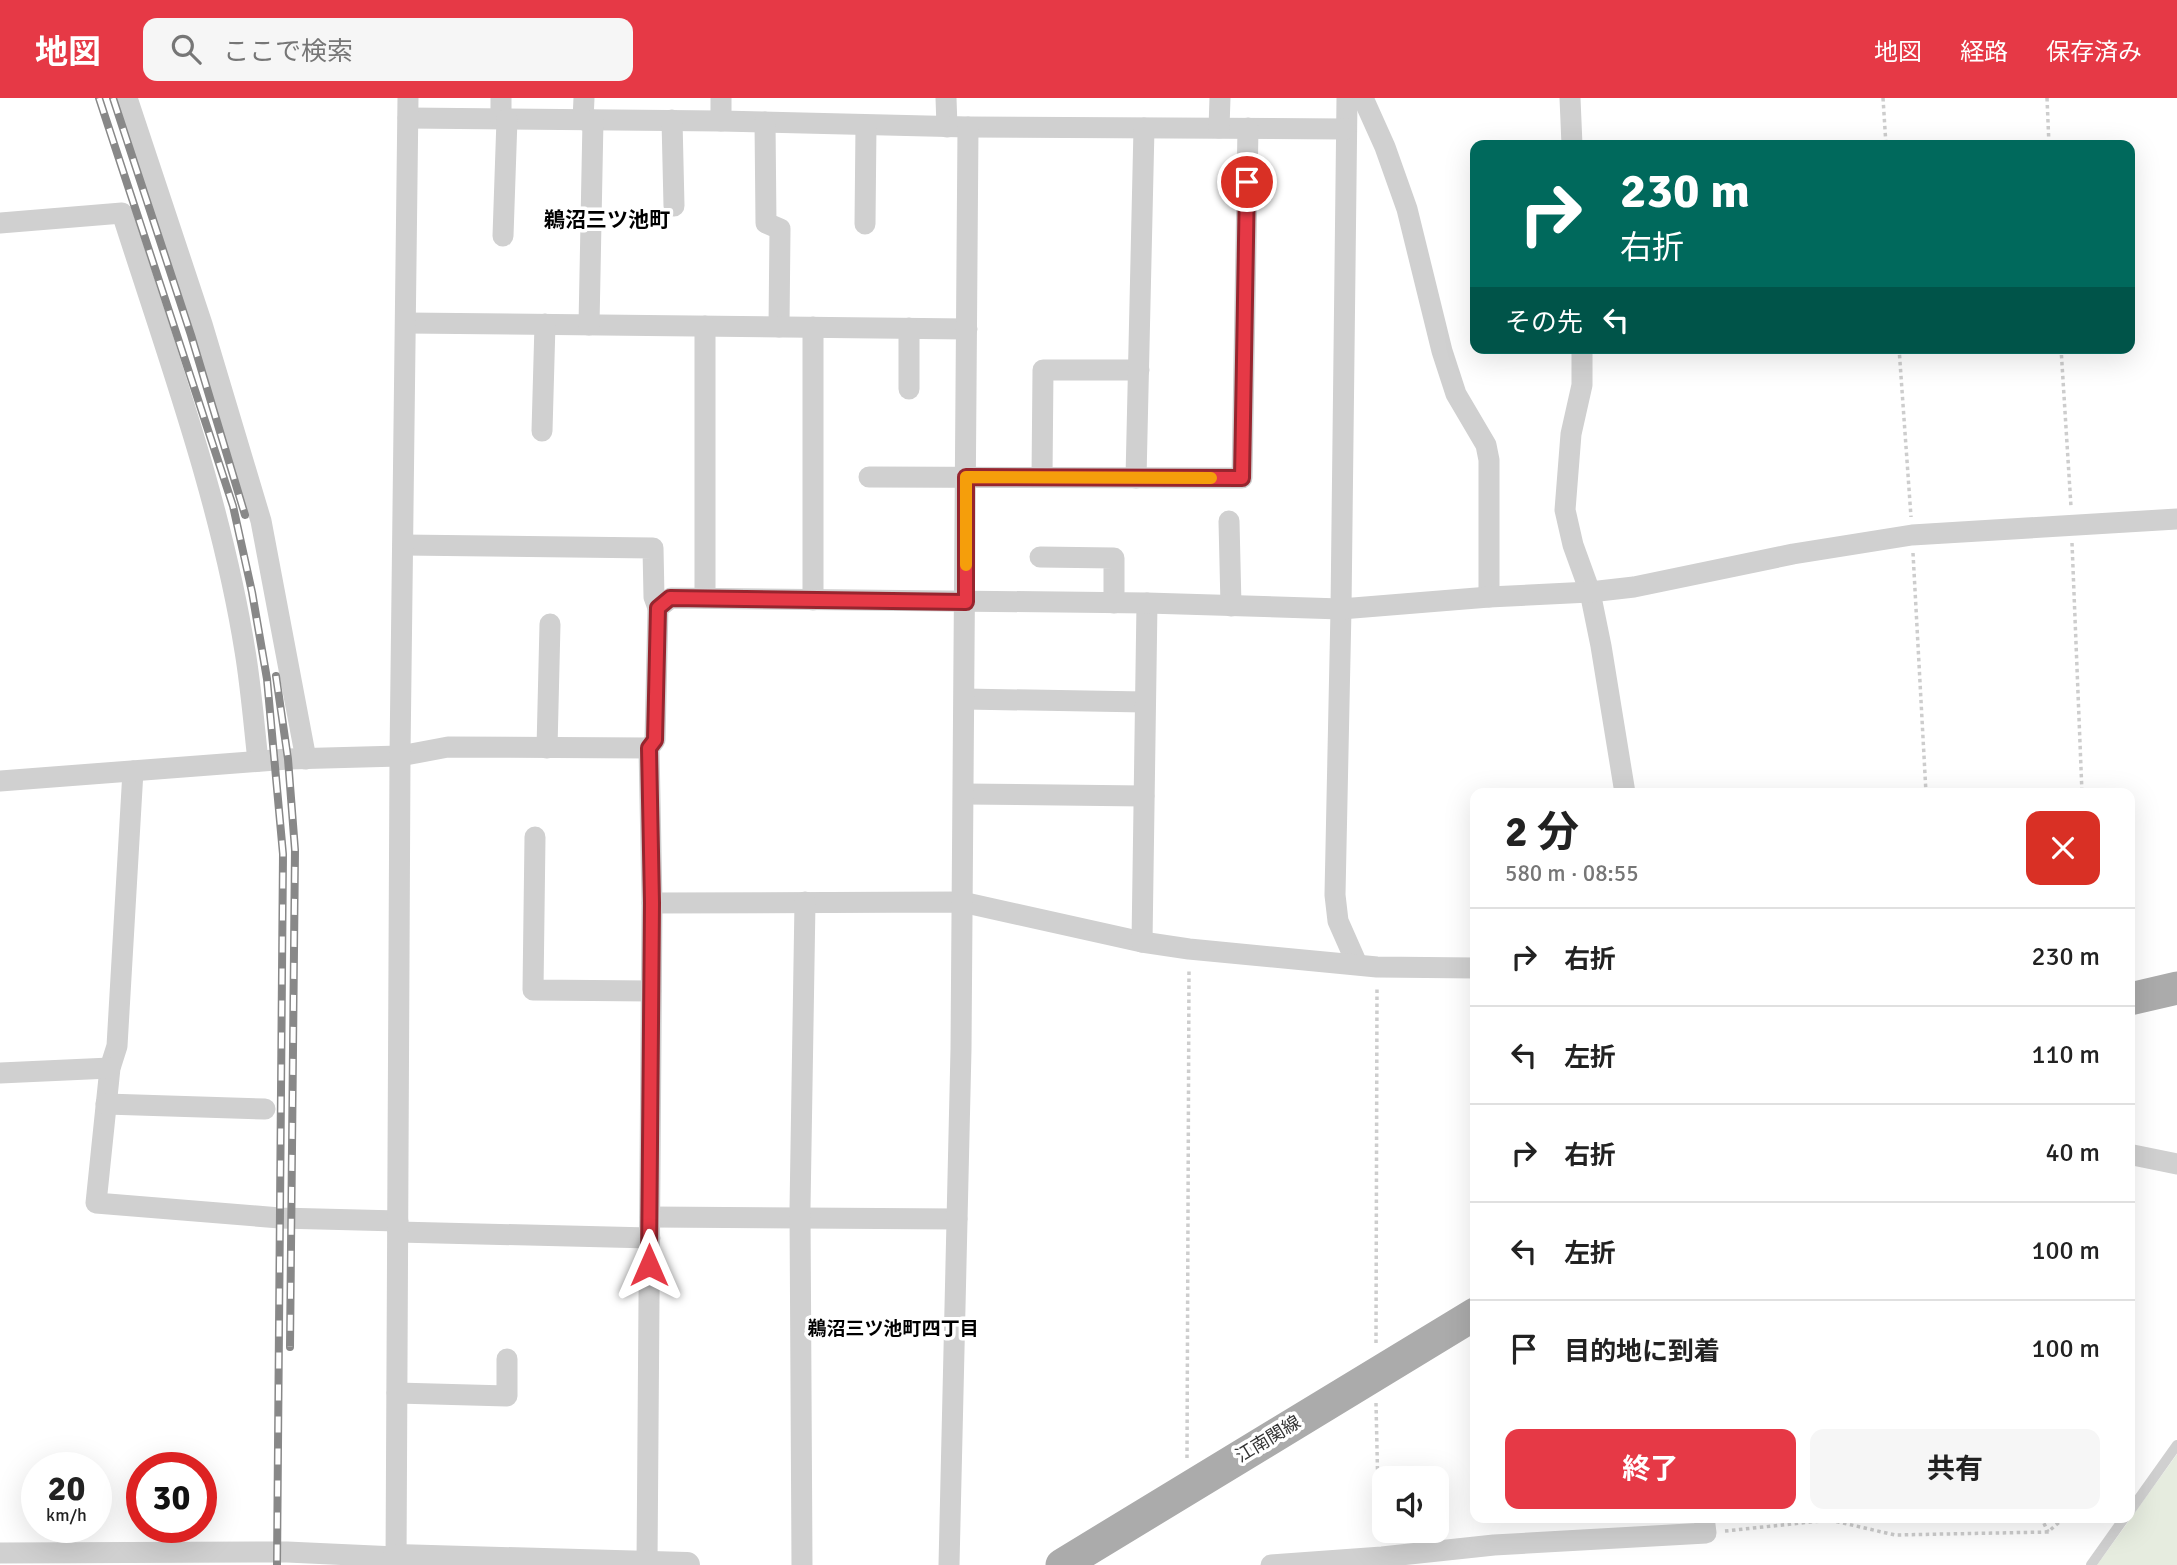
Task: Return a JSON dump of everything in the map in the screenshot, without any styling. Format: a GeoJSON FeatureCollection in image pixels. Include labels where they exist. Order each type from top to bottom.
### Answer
{"type":"FeatureCollection","features":[{"type":"Feature","properties":{"kind":"main road"},"geometry":{"type":"LineString","coordinates":[[2135,998],[2177,988]]}},
{"type":"Feature","properties":{"kind":"main road","name":"江南関線"},"geometry":{"type":"LineString","coordinates":[[1062,1565],[1470,1317]]}},
{"type":"Feature","properties":{"kind":"street"},"geometry":{"type":"LineString","coordinates":[[127,98],[202,324],[261,520],[306,759]]}},
{"type":"Feature","properties":{"kind":"street"},"geometry":{"type":"LineString","coordinates":[[584,98],[588,120],[589,325]]}},
{"type":"Feature","properties":{"kind":"street"},"geometry":{"type":"LineString","coordinates":[[721,98],[721,121]]}},
{"type":"Feature","properties":{"kind":"street"},"geometry":{"type":"LineString","coordinates":[[946,98],[957,127],[967,329],[961,1049],[949,1565]]}},
{"type":"Feature","properties":{"kind":"street"},"geometry":{"type":"LineString","coordinates":[[1219,128],[1220,98]]}},
{"type":"Feature","properties":{"kind":"street"},"geometry":{"type":"LineString","coordinates":[[1347,98],[1335,895],[1338,921],[1367,966]]}},
{"type":"Feature","properties":{"kind":"street"},"geometry":{"type":"LineString","coordinates":[[1363,98],[1385,147],[1407,209],[1442,351],[1456,394],[1486,445],[1489,460],[1489,597]]}},
{"type":"Feature","properties":{"kind":"street"},"geometry":{"type":"LineString","coordinates":[[1570,98],[1572,140]]}},
{"type":"Feature","properties":{"kind":"street"},"geometry":{"type":"LineString","coordinates":[[396,1561],[400,756],[408,108],[503,112],[588,120],[957,127],[1346,129]]}},
{"type":"Feature","properties":{"kind":"street"},"geometry":{"type":"LineString","coordinates":[[503,112],[503,236]]}},
{"type":"Feature","properties":{"kind":"street"},"geometry":{"type":"LineString","coordinates":[[672,120],[674,206]]}},
{"type":"Feature","properties":{"kind":"street"},"geometry":{"type":"LineString","coordinates":[[765,122],[766,223],[780,229],[779,327]]}},
{"type":"Feature","properties":{"kind":"street"},"geometry":{"type":"LineString","coordinates":[[864,224],[866,124]]}},
{"type":"Feature","properties":{"kind":"street"},"geometry":{"type":"LineString","coordinates":[[1136,478],[1144,128]]}},
{"type":"Feature","properties":{"kind":"street"},"geometry":{"type":"LineString","coordinates":[[869,477],[1242,478],[1248,128]]}},
{"type":"Feature","properties":{"kind":"street"},"geometry":{"type":"LineString","coordinates":[[0,223],[122,212],[195,441],[226,559],[245,651],[258,761]]}},
{"type":"Feature","properties":{"kind":"street"},"geometry":{"type":"LineString","coordinates":[[406,323],[967,329]]}},
{"type":"Feature","properties":{"kind":"street"},"geometry":{"type":"LineString","coordinates":[[542,432],[545,324]]}},
{"type":"Feature","properties":{"kind":"street"},"geometry":{"type":"LineString","coordinates":[[705,326],[705,598]]}},
{"type":"Feature","properties":{"kind":"street"},"geometry":{"type":"LineString","coordinates":[[813,327],[813,600]]}},
{"type":"Feature","properties":{"kind":"street"},"geometry":{"type":"LineString","coordinates":[[909,328],[909,389]]}},
{"type":"Feature","properties":{"kind":"street"},"geometry":{"type":"LineString","coordinates":[[1581,354],[1583,385],[1571,434],[1565,510],[1573,545],[1590,592],[1624,788]]}},
{"type":"Feature","properties":{"kind":"street"},"geometry":{"type":"LineString","coordinates":[[1042,477],[1043,370],[1139,370]]}},
{"type":"Feature","properties":{"kind":"street"},"geometry":{"type":"LineString","coordinates":[[658,608],[670,598],[705,598],[1147,603],[1341,609],[1634,587],[1793,554],[1912,535],[2177,519]]}},
{"type":"Feature","properties":{"kind":"street"},"geometry":{"type":"LineString","coordinates":[[1229,521],[1231,606]]}},
{"type":"Feature","properties":{"kind":"street"},"geometry":{"type":"LineString","coordinates":[[403,545],[653,548],[654,597],[658,608],[655,740],[649,748],[652,903],[647,1564]]}},
{"type":"Feature","properties":{"kind":"street"},"geometry":{"type":"LineString","coordinates":[[1040,557],[1114,558],[1114,603]]}},
{"type":"Feature","properties":{"kind":"street"},"geometry":{"type":"LineString","coordinates":[[1142,942],[1147,603]]}},
{"type":"Feature","properties":{"kind":"street"},"geometry":{"type":"LineString","coordinates":[[547,748],[550,624]]}},
{"type":"Feature","properties":{"kind":"street"},"geometry":{"type":"LineString","coordinates":[[965,699],[1146,702]]}},
{"type":"Feature","properties":{"kind":"street"},"geometry":{"type":"LineString","coordinates":[[0,780],[258,761],[400,756],[448,747],[649,748]]}},
{"type":"Feature","properties":{"kind":"street"},"geometry":{"type":"LineString","coordinates":[[133,771],[117,1046],[110,1068],[96,1203],[398,1227],[650,1228],[800,1218],[957,1219]]}},
{"type":"Feature","properties":{"kind":"street"},"geometry":{"type":"LineString","coordinates":[[964,794],[1144,796]]}},
{"type":"Feature","properties":{"kind":"street"},"geometry":{"type":"LineString","coordinates":[[535,837],[533,990],[651,991]]}},
{"type":"Feature","properties":{"kind":"street"},"geometry":{"type":"LineString","coordinates":[[802,1565],[800,1218],[805,902]]}},
{"type":"Feature","properties":{"kind":"street"},"geometry":{"type":"LineString","coordinates":[[652,903],[962,902],[1142,942],[1189,949],[1367,966],[1470,968]]}},
{"type":"Feature","properties":{"kind":"street"},"geometry":{"type":"LineString","coordinates":[[0,1073],[110,1068]]}},
{"type":"Feature","properties":{"kind":"street"},"geometry":{"type":"LineString","coordinates":[[106,1104],[265,1110]]}},
{"type":"Feature","properties":{"kind":"street"},"geometry":{"type":"LineString","coordinates":[[2135,1155],[2177,1164]]}},
{"type":"Feature","properties":{"kind":"street"},"geometry":{"type":"LineString","coordinates":[[397,1393],[507,1396],[507,1359]]}},
{"type":"Feature","properties":{"kind":"street"},"geometry":{"type":"LineString","coordinates":[[1271,1565],[1382,1557],[1705,1525]]}},
{"type":"Feature","properties":{"kind":"street"},"geometry":{"type":"LineString","coordinates":[[0,1553],[287,1552],[396,1561],[687,1565]]}},
{"type":"Feature","properties":{"kind":"lane"},"geometry":{"type":"LineString","coordinates":[[2135,1504],[2177,1445]]}},
{"type":"Feature","properties":{"kind":"lane"},"geometry":{"type":"LineString","coordinates":[[2091,1565],[2121,1523]]}},
{"type":"Feature","properties":{"kind":"path"},"geometry":{"type":"LineString","coordinates":[[1883,98],[1886,140]]}},
{"type":"Feature","properties":{"kind":"path"},"geometry":{"type":"LineString","coordinates":[[2047,98],[2049,140]]}},
{"type":"Feature","properties":{"kind":"path"},"geometry":{"type":"LineString","coordinates":[[1899,354],[1926,788]]}},
{"type":"Feature","properties":{"kind":"path"},"geometry":{"type":"LineString","coordinates":[[2061,354],[2072,524],[2082,788]]}},
{"type":"Feature","properties":{"kind":"path"},"geometry":{"type":"LineString","coordinates":[[1187,1488],[1189,949]]}},
{"type":"Feature","properties":{"kind":"path"},"geometry":{"type":"LineString","coordinates":[[1367,966],[1379,1539],[1382,1557]]}},
{"type":"Feature","properties":{"kind":"path"},"geometry":{"type":"LineString","coordinates":[[1705,1525],[1755,1523]]}},
{"type":"Feature","properties":{"kind":"path"},"geometry":{"type":"LineString","coordinates":[[1843,1523],[1895,1535],[2048,1532],[2058,1523]]}},
{"type":"Feature","properties":{"kind":"path"},"geometry":{"type":"LineString","coordinates":[[2044,1523],[2048,1532]]}},
{"type":"Feature","properties":{"kind":"shaded area"},"geometry":{"type":"Polygon","coordinates":[[[2177,1454],[2177,1565],[2097,1565],[2127,1523],[2135,1523],[2135,1512],[2177,1454]]]}},
{"type":"Feature","properties":{"kind":"railway"},"geometry":{"type":"LineString","coordinates":[[99,98],[233,506],[267,679],[283,854],[277,1565]]}},
{"type":"Feature","properties":{"kind":"railway"},"geometry":{"type":"LineString","coordinates":[[113,98],[191,335],[245,515]]}},
{"type":"Feature","properties":{"kind":"railway"},"geometry":{"type":"LineString","coordinates":[[276,676],[288,759],[295,850],[290,1347]]}},
{"type":"Feature","properties":{"kind":"slow traffic"},"geometry":{"type":"LineString","coordinates":[[966,565],[966,477],[1211,478]]}},
{"type":"Feature","properties":{"kind":"district","name":"鵜沼三ツ池町"},"geometry":{"type":"Point","coordinates":[607,220]}},
{"type":"Feature","properties":{"kind":"district","name":"鵜沼三ツ池町四丁目"},"geometry":{"type":"Point","coordinates":[893,1329]}},
{"type":"Feature","properties":{"kind":"route"},"geometry":{"type":"LineString","coordinates":[[649,1265],[652,903],[649,748],[655,740],[658,608],[670,598],[966,602],[966,477],[1242,478],[1247,182]]}}]}
